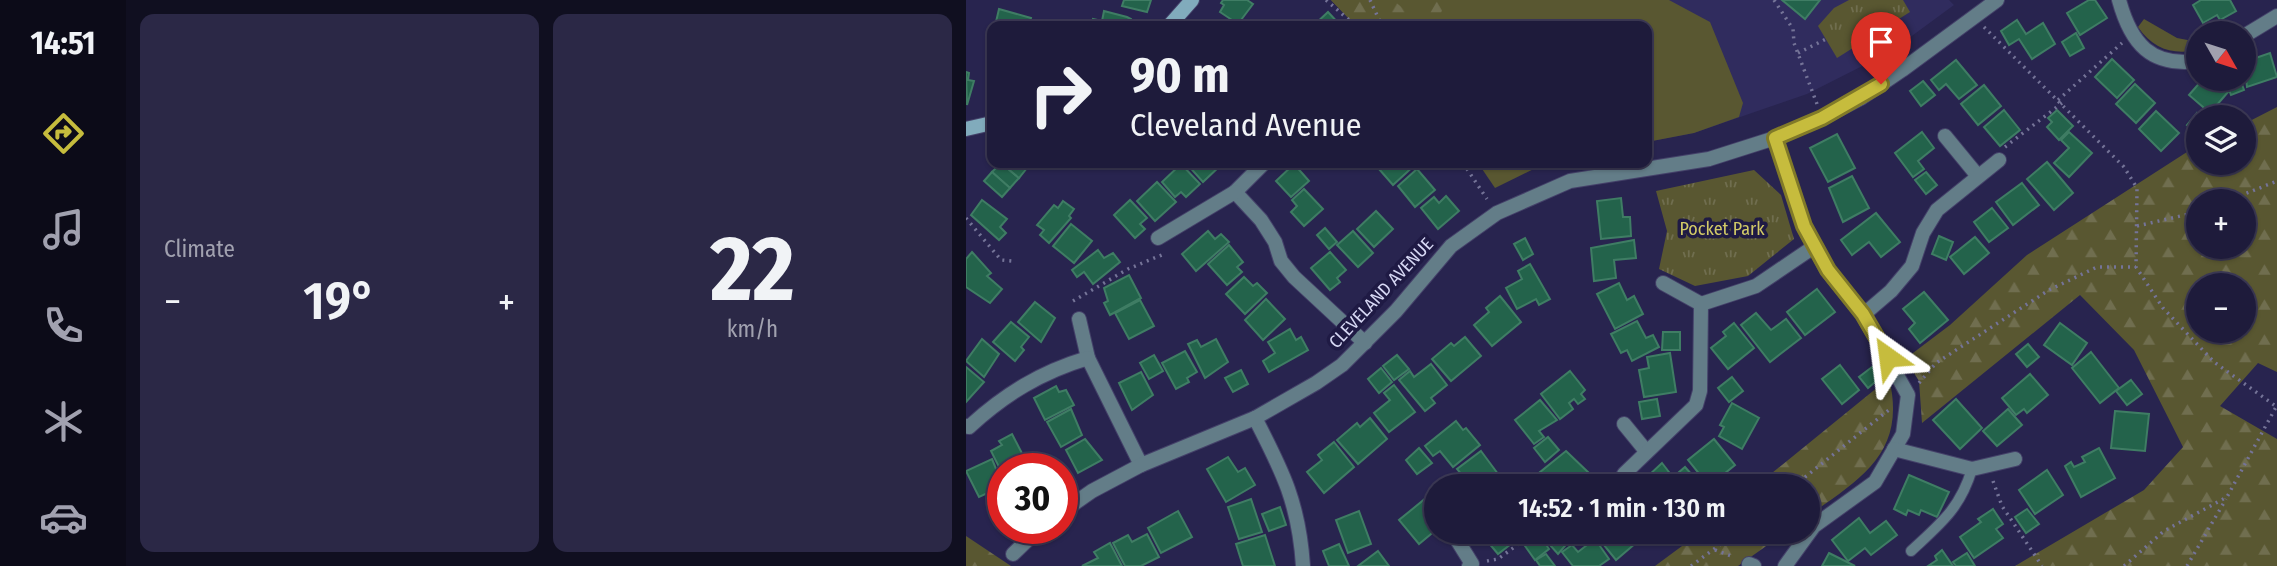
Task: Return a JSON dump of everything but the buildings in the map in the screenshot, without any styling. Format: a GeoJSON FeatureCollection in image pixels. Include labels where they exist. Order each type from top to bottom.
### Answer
{"type":"FeatureCollection","features":[{"type":"Feature","properties":{"kind":"street"},"geometry":{"type":"LineString","coordinates":[[1173,21],[1192,0]]}},
{"type":"Feature","properties":{"kind":"street","name":"CLEVELAND AVENUE"},"geometry":{"type":"LineString","coordinates":[[1078,501],[1141,464],[1255,418],[1316,383],[1342,365],[1396,311],[1435,261],[1497,213],[1570,181],[1677,166],[1775,138],[1861,98],[1997,0]]}},
{"type":"Feature","properties":{"kind":"street"},"geometry":{"type":"LineString","coordinates":[[2119,0],[2131,34],[2162,61],[2186,61]]}},
{"type":"Feature","properties":{"kind":"street"},"geometry":{"type":"LineString","coordinates":[[2256,29],[2277,16]]}},
{"type":"Feature","properties":{"kind":"street"},"geometry":{"type":"LineString","coordinates":[[966,129],[987,124]]}},
{"type":"Feature","properties":{"kind":"street"},"geometry":{"type":"LineString","coordinates":[[1945,136],[1977,176]]}},
{"type":"Feature","properties":{"kind":"street"},"geometry":{"type":"LineString","coordinates":[[1775,138],[1804,226],[1828,270],[1863,314],[1908,395],[1903,434],[1875,482],[1814,526],[1786,566]]}},
{"type":"Feature","properties":{"kind":"street"},"geometry":{"type":"LineString","coordinates":[[1863,314],[1907,272],[1923,233],[1937,209],[1999,160]]}},
{"type":"Feature","properties":{"kind":"street"},"geometry":{"type":"LineString","coordinates":[[1158,238],[1235,192],[1259,168]]}},
{"type":"Feature","properties":{"kind":"street"},"geometry":{"type":"LineString","coordinates":[[1235,192],[1261,220],[1275,242],[1281,261],[1294,277],[1365,342]]}},
{"type":"Feature","properties":{"kind":"street"},"geometry":{"type":"LineString","coordinates":[[1663,283],[1701,304],[1756,286],[1815,246]]}},
{"type":"Feature","properties":{"kind":"street"},"geometry":{"type":"LineString","coordinates":[[1624,474],[1696,405],[1700,391],[1701,304]]}},
{"type":"Feature","properties":{"kind":"street"},"geometry":{"type":"LineString","coordinates":[[1079,318],[1088,358],[1141,464]]}},
{"type":"Feature","properties":{"kind":"street"},"geometry":{"type":"LineString","coordinates":[[966,426],[969,428],[999,400],[1033,379],[1088,358]]}},
{"type":"Feature","properties":{"kind":"street"},"geometry":{"type":"LineString","coordinates":[[1255,418],[1293,499],[1300,526],[1303,566]]}},
{"type":"Feature","properties":{"kind":"street"},"geometry":{"type":"LineString","coordinates":[[1624,424],[1646,451]]}},
{"type":"Feature","properties":{"kind":"street"},"geometry":{"type":"LineString","coordinates":[[1894,449],[1972,469],[2015,459]]}},
{"type":"Feature","properties":{"kind":"street"},"geometry":{"type":"LineString","coordinates":[[1013,554],[1023,544]]}},
{"type":"Feature","properties":{"kind":"street"},"geometry":{"type":"LineString","coordinates":[[1459,544],[1471,565]]}},
{"type":"Feature","properties":{"kind":"lane"},"geometry":{"type":"LineString","coordinates":[[1910,551],[1953,513],[1972,469]]}},
{"type":"Feature","properties":{"kind":"path"},"geometry":{"type":"LineString","coordinates":[[1326,0],[1350,21]]}},
{"type":"Feature","properties":{"kind":"path"},"geometry":{"type":"LineString","coordinates":[[1370,0],[1380,21]]}},
{"type":"Feature","properties":{"kind":"path"},"geometry":{"type":"LineString","coordinates":[[1774,0],[1793,29],[1798,53],[1818,108]]}},
{"type":"Feature","properties":{"kind":"path"},"geometry":{"type":"LineString","coordinates":[[1982,24],[2124,167],[2137,188],[2136,267],[2163,308],[2214,362],[2277,406],[2187,566]]}},
{"type":"Feature","properties":{"kind":"path"},"geometry":{"type":"LineString","coordinates":[[1999,160],[1998,152],[2060,102],[2131,34]]}},
{"type":"Feature","properties":{"kind":"path"},"geometry":{"type":"LineString","coordinates":[[1798,53],[1826,39]]}},
{"type":"Feature","properties":{"kind":"path"},"geometry":{"type":"LineString","coordinates":[[1466,168],[1497,213]]}},
{"type":"Feature","properties":{"kind":"path"},"geometry":{"type":"LineString","coordinates":[[2256,189],[2277,181]]}},
{"type":"Feature","properties":{"kind":"path"},"geometry":{"type":"LineString","coordinates":[[2137,226],[2186,215]]}},
{"type":"Feature","properties":{"kind":"path"},"geometry":{"type":"LineString","coordinates":[[966,218],[1000,260],[1012,261]]}},
{"type":"Feature","properties":{"kind":"path"},"geometry":{"type":"LineString","coordinates":[[1073,301],[1167,251]]}},
{"type":"Feature","properties":{"kind":"path"},"geometry":{"type":"LineString","coordinates":[[1809,474],[1908,395],[1936,363],[2049,290],[2097,267],[2136,267]]}},
{"type":"Feature","properties":{"kind":"path"},"geometry":{"type":"LineString","coordinates":[[1987,466],[2002,506],[2042,566]]}},
{"type":"Feature","properties":{"kind":"path"},"geometry":{"type":"LineString","coordinates":[[2124,566],[2164,531],[2227,498]]}},
{"type":"Feature","properties":{"kind":"path"},"geometry":{"type":"LineString","coordinates":[[1471,565],[1498,559],[1519,544]]}},
{"type":"Feature","properties":{"kind":"path"},"geometry":{"type":"LineString","coordinates":[[1691,566],[1722,544]]}},
{"type":"Feature","properties":{"kind":"path"},"geometry":{"type":"LineString","coordinates":[[1715,550],[1751,565]]}},
{"type":"Feature","properties":{"kind":"shaded area"},"geometry":{"type":"Polygon","coordinates":[[[1446,0],[1949,0],[1954,5],[1890,52],[1807,94],[1694,133],[1652,141],[1652,21],[1438,21],[1446,0]]]}},
{"type":"Feature","properties":{"kind":"green space"},"geometry":{"type":"Polygon","coordinates":[[[1331,0],[1669,0],[1710,22],[1743,103],[1739,117],[1694,133],[1652,141],[1652,21],[1351,21],[1331,0]]]}},
{"type":"Feature","properties":{"kind":"green space"},"geometry":{"type":"Polygon","coordinates":[[[1331,0],[1393,0],[1411,15],[1420,0],[1446,0],[1438,21],[1351,21],[1331,0]]]}},
{"type":"Feature","properties":{"kind":"green space"},"geometry":{"type":"Polygon","coordinates":[[[1849,0],[1903,0],[1910,12],[1837,58],[1818,26],[1834,8],[1849,0]]]}},
{"type":"Feature","properties":{"kind":"green space"},"geometry":{"type":"Polygon","coordinates":[[[2144,19],[2177,38],[2186,40],[2186,51],[2164,49],[2150,41],[2138,27],[2144,19]]]}},
{"type":"Feature","properties":{"kind":"green space"},"geometry":{"type":"Polygon","coordinates":[[[2277,107],[2277,372],[2258,363],[2220,406],[2277,439],[2277,566],[2015,566],[2144,490],[2183,447],[2134,350],[2080,295],[1922,423],[1919,381],[1905,359],[1950,325],[2027,255],[2186,153],[2186,175],[2256,175],[2256,118],[2277,107]]]}},
{"type":"Feature","properties":{"kind":"green space"},"geometry":{"type":"Polygon","coordinates":[[[1481,168],[1536,168],[1495,188],[1481,168]]]}},
{"type":"Feature","properties":{"kind":"green space","name":"Pocket Park"},"geometry":{"type":"Polygon","coordinates":[[[1754,170],[1781,195],[1794,239],[1748,276],[1695,286],[1659,269],[1667,231],[1656,191],[1754,170]]]}},
{"type":"Feature","properties":{"kind":"green space"},"geometry":{"type":"Polygon","coordinates":[[[1889,378],[1893,404],[1892,425],[1886,444],[1875,461],[1846,489],[1820,507],[1820,474],[1771,474],[1889,378]]]}},
{"type":"Feature","properties":{"kind":"green space"},"geometry":{"type":"Polygon","coordinates":[[[966,536],[1011,566],[966,566],[966,536]]]}},
{"type":"Feature","properties":{"kind":"green space"},"geometry":{"type":"Polygon","coordinates":[[[1685,544],[1769,544],[1738,566],[1655,566],[1685,544]]]}},
{"type":"Feature","properties":{"kind":"route"},"geometry":{"type":"LineString","coordinates":[[1881,84],[1861,98],[1822,118],[1775,138],[1804,226],[1828,270],[1863,314],[1888,357]]}}]}
